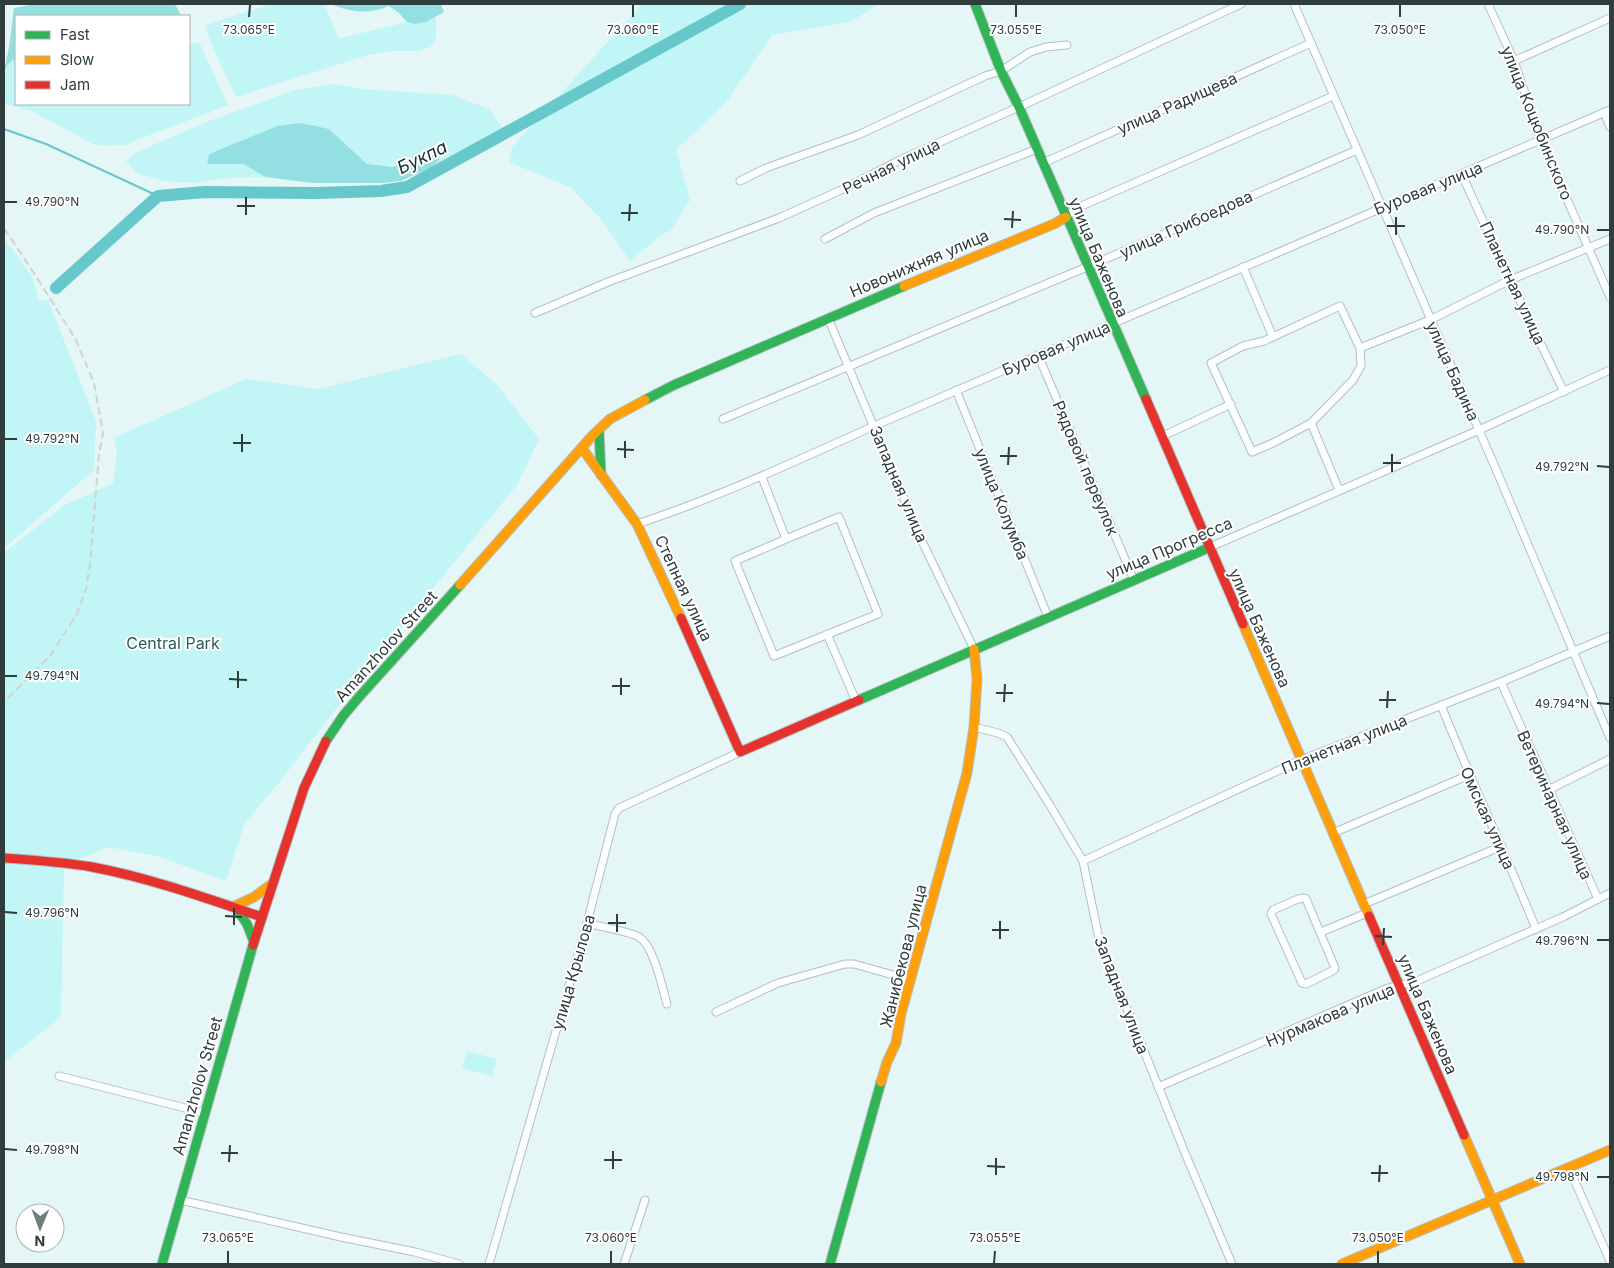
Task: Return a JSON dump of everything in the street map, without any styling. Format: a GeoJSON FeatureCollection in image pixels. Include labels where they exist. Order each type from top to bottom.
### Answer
{"type":"FeatureCollection","features":[{"type":"Feature","properties":{"kind":"main road","name":"улица Баженова"},"geometry":{"type":"LineString","coordinates":[[975,4],[1001,70],[1019,107],[1208,548],[1520,1264]]}},
{"type":"Feature","properties":{"kind":"main road","name":"Новонижняя улица"},"geometry":{"type":"LineString","coordinates":[[582,448],[610,419],[674,385],[949,266],[1054,224],[1066,216]]}},
{"type":"Feature","properties":{"kind":"main road"},"geometry":{"type":"LineString","coordinates":[[599,430],[601,475]]}},
{"type":"Feature","properties":{"kind":"main road","name":"Степная улица"},"geometry":{"type":"LineString","coordinates":[[582,448],[637,524],[690,635],[740,752]]}},
{"type":"Feature","properties":{"kind":"main road","name":"Amanzholov Street"},"geometry":{"type":"LineString","coordinates":[[162,1264],[254,942],[304,788],[321,751],[334,728],[358,697],[582,448]]}},
{"type":"Feature","properties":{"kind":"main road","name":"улица Прогресса"},"geometry":{"type":"LineString","coordinates":[[740,752],[1208,548]]}},
{"type":"Feature","properties":{"kind":"main road","name":"Жанибекова улица"},"geometry":{"type":"LineString","coordinates":[[830,1264],[887,1062],[896,1043],[901,1014],[967,773],[974,727],[977,679],[974,649]]}},
{"type":"Feature","properties":{"kind":"main road"},"geometry":{"type":"LineString","coordinates":[[4,858],[38,860],[102,869],[262,917]]}},
{"type":"Feature","properties":{"kind":"main road"},"geometry":{"type":"LineString","coordinates":[[235,908],[262,893],[273,883]]}},
{"type":"Feature","properties":{"kind":"main road"},"geometry":{"type":"LineString","coordinates":[[235,908],[247,924],[254,942]]}},
{"type":"Feature","properties":{"kind":"main road"},"geometry":{"type":"LineString","coordinates":[[1342,1264],[1610,1150]]}},
{"type":"Feature","properties":{"kind":"street","name":"Речная улица"},"geometry":{"type":"LineString","coordinates":[[535,313],[608,282],[779,218],[841,190],[902,159],[1241,4]]}},
{"type":"Feature","properties":{"kind":"street","name":"улица Бадина"},"geometry":{"type":"LineString","coordinates":[[1294,4],[1610,738]]}},
{"type":"Feature","properties":{"kind":"street","name":"улица Коцюбинского"},"geometry":{"type":"LineString","coordinates":[[1488,4],[1514,60],[1541,140],[1610,297]]}},
{"type":"Feature","properties":{"kind":"street"},"geometry":{"type":"LineString","coordinates":[[1514,60],[1610,18]]}},
{"type":"Feature","properties":{"kind":"street","name":"улица Радищева"},"geometry":{"type":"LineString","coordinates":[[1043,163],[1311,43]]}},
{"type":"Feature","properties":{"kind":"street"},"geometry":{"type":"LineString","coordinates":[[740,181],[766,168],[858,135],[984,76],[1001,70],[1030,52],[1046,47],[1067,45]]}},
{"type":"Feature","properties":{"kind":"street","name":"Новонижняя улица"},"geometry":{"type":"LineString","coordinates":[[1066,216],[1077,208],[1333,96]]}},
{"type":"Feature","properties":{"kind":"street"},"geometry":{"type":"LineString","coordinates":[[1607,111],[1610,127]]}},
{"type":"Feature","properties":{"kind":"street","name":"Буровая улица"},"geometry":{"type":"LineString","coordinates":[[637,524],[699,503],[762,477],[956,390],[1112,325],[1607,111]]}},
{"type":"Feature","properties":{"kind":"street"},"geometry":{"type":"LineString","coordinates":[[825,239],[874,213],[1037,150]]}},
{"type":"Feature","properties":{"kind":"street","name":"улица Грибоедова"},"geometry":{"type":"LineString","coordinates":[[723,419],[1087,267],[1357,150]]}},
{"type":"Feature","properties":{"kind":"street","name":"Планетная улица"},"geometry":{"type":"LineString","coordinates":[[1462,174],[1564,392]]}},
{"type":"Feature","properties":{"kind":"street"},"geometry":{"type":"LineString","coordinates":[[1360,348],[1430,320],[1510,280],[1610,239]]}},
{"type":"Feature","properties":{"kind":"street"},"geometry":{"type":"LineString","coordinates":[[1243,267],[1273,337]]}},
{"type":"Feature","properties":{"kind":"street"},"geometry":{"type":"LineString","coordinates":[[1340,306],[1360,348],[1361,366],[1353,380],[1311,423],[1252,452],[1211,363],[1243,346],[1273,337],[1340,306]]}},
{"type":"Feature","properties":{"kind":"street","name":"Западная улица"},"geometry":{"type":"LineString","coordinates":[[828,318],[920,538],[974,649]]}},
{"type":"Feature","properties":{"kind":"street","name":"Рядовой переулок"},"geometry":{"type":"LineString","coordinates":[[1038,355],[1134,580]]}},
{"type":"Feature","properties":{"kind":"street","name":"улица Прогресса"},"geometry":{"type":"LineString","coordinates":[[1208,548],[1479,430],[1610,370]]}},
{"type":"Feature","properties":{"kind":"street","name":"улица Колумба"},"geometry":{"type":"LineString","coordinates":[[956,390],[1048,617]]}},
{"type":"Feature","properties":{"kind":"street"},"geometry":{"type":"LineString","coordinates":[[1161,437],[1231,404]]}},
{"type":"Feature","properties":{"kind":"street"},"geometry":{"type":"LineString","coordinates":[[1311,423],[1339,490]]}},
{"type":"Feature","properties":{"kind":"street"},"geometry":{"type":"LineString","coordinates":[[762,477],[786,539]]}},
{"type":"Feature","properties":{"kind":"street"},"geometry":{"type":"LineString","coordinates":[[839,517],[878,614],[774,656],[735,560],[786,539],[839,517]]}},
{"type":"Feature","properties":{"kind":"street"},"geometry":{"type":"LineString","coordinates":[[827,634],[856,701]]}},
{"type":"Feature","properties":{"kind":"street","name":"Планетная улица"},"geometry":{"type":"LineString","coordinates":[[1082,861],[1301,760],[1502,682],[1610,636]]}},
{"type":"Feature","properties":{"kind":"street","name":"Ветеринарная улица"},"geometry":{"type":"LineString","coordinates":[[1502,682],[1548,790],[1598,899]]}},
{"type":"Feature","properties":{"kind":"street","name":"Омская улица"},"geometry":{"type":"LineString","coordinates":[[1441,706],[1536,930]]}},
{"type":"Feature","properties":{"kind":"street","name":"Западная улица"},"geometry":{"type":"LineString","coordinates":[[974,727],[1007,737],[1082,861],[1099,939],[1232,1264]]}},
{"type":"Feature","properties":{"kind":"street","name":"улица Крылова"},"geometry":{"type":"LineString","coordinates":[[489,1264],[587,923],[614,820],[619,808],[740,752]]}},
{"type":"Feature","properties":{"kind":"street"},"geometry":{"type":"LineString","coordinates":[[1548,790],[1610,759]]}},
{"type":"Feature","properties":{"kind":"street"},"geometry":{"type":"LineString","coordinates":[[1332,833],[1469,775]]}},
{"type":"Feature","properties":{"kind":"street"},"geometry":{"type":"LineString","coordinates":[[1321,932],[1365,908],[1502,846]]}},
{"type":"Feature","properties":{"kind":"street","name":"Нурмакова улица"},"geometry":{"type":"LineString","coordinates":[[1158,1087],[1388,988],[1415,982],[1536,930],[1610,892]]}},
{"type":"Feature","properties":{"kind":"street"},"geometry":{"type":"LineString","coordinates":[[1304,898],[1321,932],[1335,969],[1304,984],[1271,912],[1304,898]]}},
{"type":"Feature","properties":{"kind":"street"},"geometry":{"type":"LineString","coordinates":[[587,923],[636,936],[644,941],[650,949],[667,1004]]}},
{"type":"Feature","properties":{"kind":"street"},"geometry":{"type":"LineString","coordinates":[[716,1012],[778,983],[845,964],[854,964],[911,980]]}},
{"type":"Feature","properties":{"kind":"street"},"geometry":{"type":"LineString","coordinates":[[59,1076],[205,1113]]}},
{"type":"Feature","properties":{"kind":"street"},"geometry":{"type":"LineString","coordinates":[[1569,1168],[1610,1261]]}},
{"type":"Feature","properties":{"kind":"street"},"geometry":{"type":"LineString","coordinates":[[180,1200],[415,1252],[459,1264]]}},
{"type":"Feature","properties":{"kind":"street"},"geometry":{"type":"LineString","coordinates":[[624,1264],[644,1200]]}},
{"type":"Feature","properties":{"kind":"green space"},"geometry":{"type":"Polygon","coordinates":[[[272,4],[324,4],[338,36],[341,38],[407,22],[422,23],[436,18],[436,36],[432,46],[419,51],[391,51],[368,55],[236,97],[211,43],[205,25],[272,4]]]}},
{"type":"Feature","properties":{"kind":"green space"},"geometry":{"type":"Polygon","coordinates":[[[642,4],[879,4],[850,22],[772,35],[727,101],[676,150],[690,200],[671,230],[660,236],[630,261],[600,218],[570,187],[509,162],[512,147],[642,4]]]}},
{"type":"Feature","properties":{"kind":"green space"},"geometry":{"type":"Polygon","coordinates":[[[199,42],[228,105],[124,145],[105,146],[93,144],[32,111],[4,103],[5,72],[15,59],[15,105],[190,105],[190,45],[199,42]]]}},
{"type":"Feature","properties":{"kind":"green space"},"geometry":{"type":"Polygon","coordinates":[[[334,84],[362,89],[452,95],[489,109],[504,130],[432,167],[440,159],[411,159],[393,167],[367,164],[329,129],[301,123],[277,126],[209,154],[207,164],[244,164],[265,177],[228,178],[196,183],[164,181],[137,173],[126,161],[135,153],[204,123],[295,90],[334,84]]]}},
{"type":"Feature","properties":{"kind":"green space"},"geometry":{"type":"Polygon","coordinates":[[[4,239],[32,276],[39,301],[48,300],[96,421],[94,470],[4,548],[4,239]]]}},
{"type":"Feature","properties":{"kind":"green space","name":"Central Park"},"geometry":{"type":"Polygon","coordinates":[[[461,354],[497,385],[539,439],[517,485],[244,824],[226,881],[157,856],[108,847],[64,865],[61,1017],[4,1062],[4,553],[63,506],[113,483],[117,454],[114,438],[246,379],[318,389],[461,354]]]}},
{"type":"Feature","properties":{"kind":"green space"},"geometry":{"type":"Polygon","coordinates":[[[467,1051],[497,1059],[492,1076],[462,1068],[467,1051]]]}},
{"type":"Feature","properties":{"kind":"shaded area"},"geometry":{"type":"Polygon","coordinates":[[[35,4],[175,4],[180,15],[15,15],[15,59],[8,64],[4,72],[14,8],[35,4]]]}},
{"type":"Feature","properties":{"kind":"shaded area"},"geometry":{"type":"Polygon","coordinates":[[[333,4],[441,4],[444,12],[426,22],[415,24],[407,22],[389,6],[361,12],[347,10],[333,4]]]}},
{"type":"Feature","properties":{"kind":"shaded area"},"geometry":{"type":"Polygon","coordinates":[[[301,123],[329,129],[367,164],[393,167],[411,159],[432,154],[440,159],[432,167],[401,181],[382,183],[312,183],[265,177],[244,164],[207,164],[209,154],[277,126],[301,123]]]}},
{"type":"Feature","properties":{"kind":"waterway","name":"Букпа"},"geometry":{"type":"LineString","coordinates":[[56,288],[158,196],[205,192],[316,193],[381,191],[407,187],[740,4]]}},
{"type":"Feature","properties":{"kind":"waterway"},"geometry":{"type":"LineString","coordinates":[[4,129],[46,144],[158,196]]}},
{"type":"Feature","properties":{"kind":"railway"},"geometry":{"type":"LineString","coordinates":[[4,228],[76,340],[94,383],[103,433],[99,455],[90,564],[86,589],[77,614],[50,656],[4,702]]}},
{"type":"Feature","properties":{"kind":"traffic: fast"},"geometry":{"type":"LineString","coordinates":[[975,4],[1001,71],[1019,107],[1146,399]]}},
{"type":"Feature","properties":{"kind":"traffic: fast"},"geometry":{"type":"LineString","coordinates":[[645,400],[674,385],[904,286]]}},
{"type":"Feature","properties":{"kind":"traffic: fast"},"geometry":{"type":"LineString","coordinates":[[599,430],[601,475]]}},
{"type":"Feature","properties":{"kind":"traffic: fast"},"geometry":{"type":"LineString","coordinates":[[859,700],[1208,548]]}},
{"type":"Feature","properties":{"kind":"traffic: fast"},"geometry":{"type":"LineString","coordinates":[[326,741],[359,697],[460,585]]}},
{"type":"Feature","properties":{"kind":"traffic: fast"},"geometry":{"type":"LineString","coordinates":[[236,908],[247,924],[254,942]]}},
{"type":"Feature","properties":{"kind":"traffic: fast"},"geometry":{"type":"LineString","coordinates":[[162,1264],[253,945]]}},
{"type":"Feature","properties":{"kind":"traffic: fast"},"geometry":{"type":"LineString","coordinates":[[830,1264],[881,1082]]}},
{"type":"Feature","properties":{"kind":"traffic: slow"},"geometry":{"type":"LineString","coordinates":[[904,286],[1054,224],[1066,217]]}},
{"type":"Feature","properties":{"kind":"traffic: slow"},"geometry":{"type":"LineString","coordinates":[[460,585],[593,435],[610,419],[645,400]]}},
{"type":"Feature","properties":{"kind":"traffic: slow"},"geometry":{"type":"LineString","coordinates":[[582,448],[637,524],[681,618]]}},
{"type":"Feature","properties":{"kind":"traffic: slow"},"geometry":{"type":"LineString","coordinates":[[1243,624],[1369,916]]}},
{"type":"Feature","properties":{"kind":"traffic: slow"},"geometry":{"type":"LineString","coordinates":[[881,1082],[887,1062],[896,1043],[901,1014],[967,773],[974,727],[977,679],[974,649]]}},
{"type":"Feature","properties":{"kind":"traffic: slow"},"geometry":{"type":"LineString","coordinates":[[233,907],[254,897],[273,883]]}},
{"type":"Feature","properties":{"kind":"traffic: slow"},"geometry":{"type":"LineString","coordinates":[[1464,1135],[1520,1264]]}},
{"type":"Feature","properties":{"kind":"traffic: slow"},"geometry":{"type":"LineString","coordinates":[[1342,1264],[1610,1150]]}},
{"type":"Feature","properties":{"kind":"traffic: jam"},"geometry":{"type":"LineString","coordinates":[[1146,399],[1243,624]]}},
{"type":"Feature","properties":{"kind":"traffic: jam"},"geometry":{"type":"LineString","coordinates":[[681,618],[740,752],[859,700]]}},
{"type":"Feature","properties":{"kind":"traffic: jam"},"geometry":{"type":"LineString","coordinates":[[253,945],[304,788],[326,741]]}},
{"type":"Feature","properties":{"kind":"traffic: jam"},"geometry":{"type":"LineString","coordinates":[[4,858],[70,864],[114,872],[178,889],[262,917]]}},
{"type":"Feature","properties":{"kind":"traffic: jam"},"geometry":{"type":"LineString","coordinates":[[1369,916],[1464,1135]]}}]}
